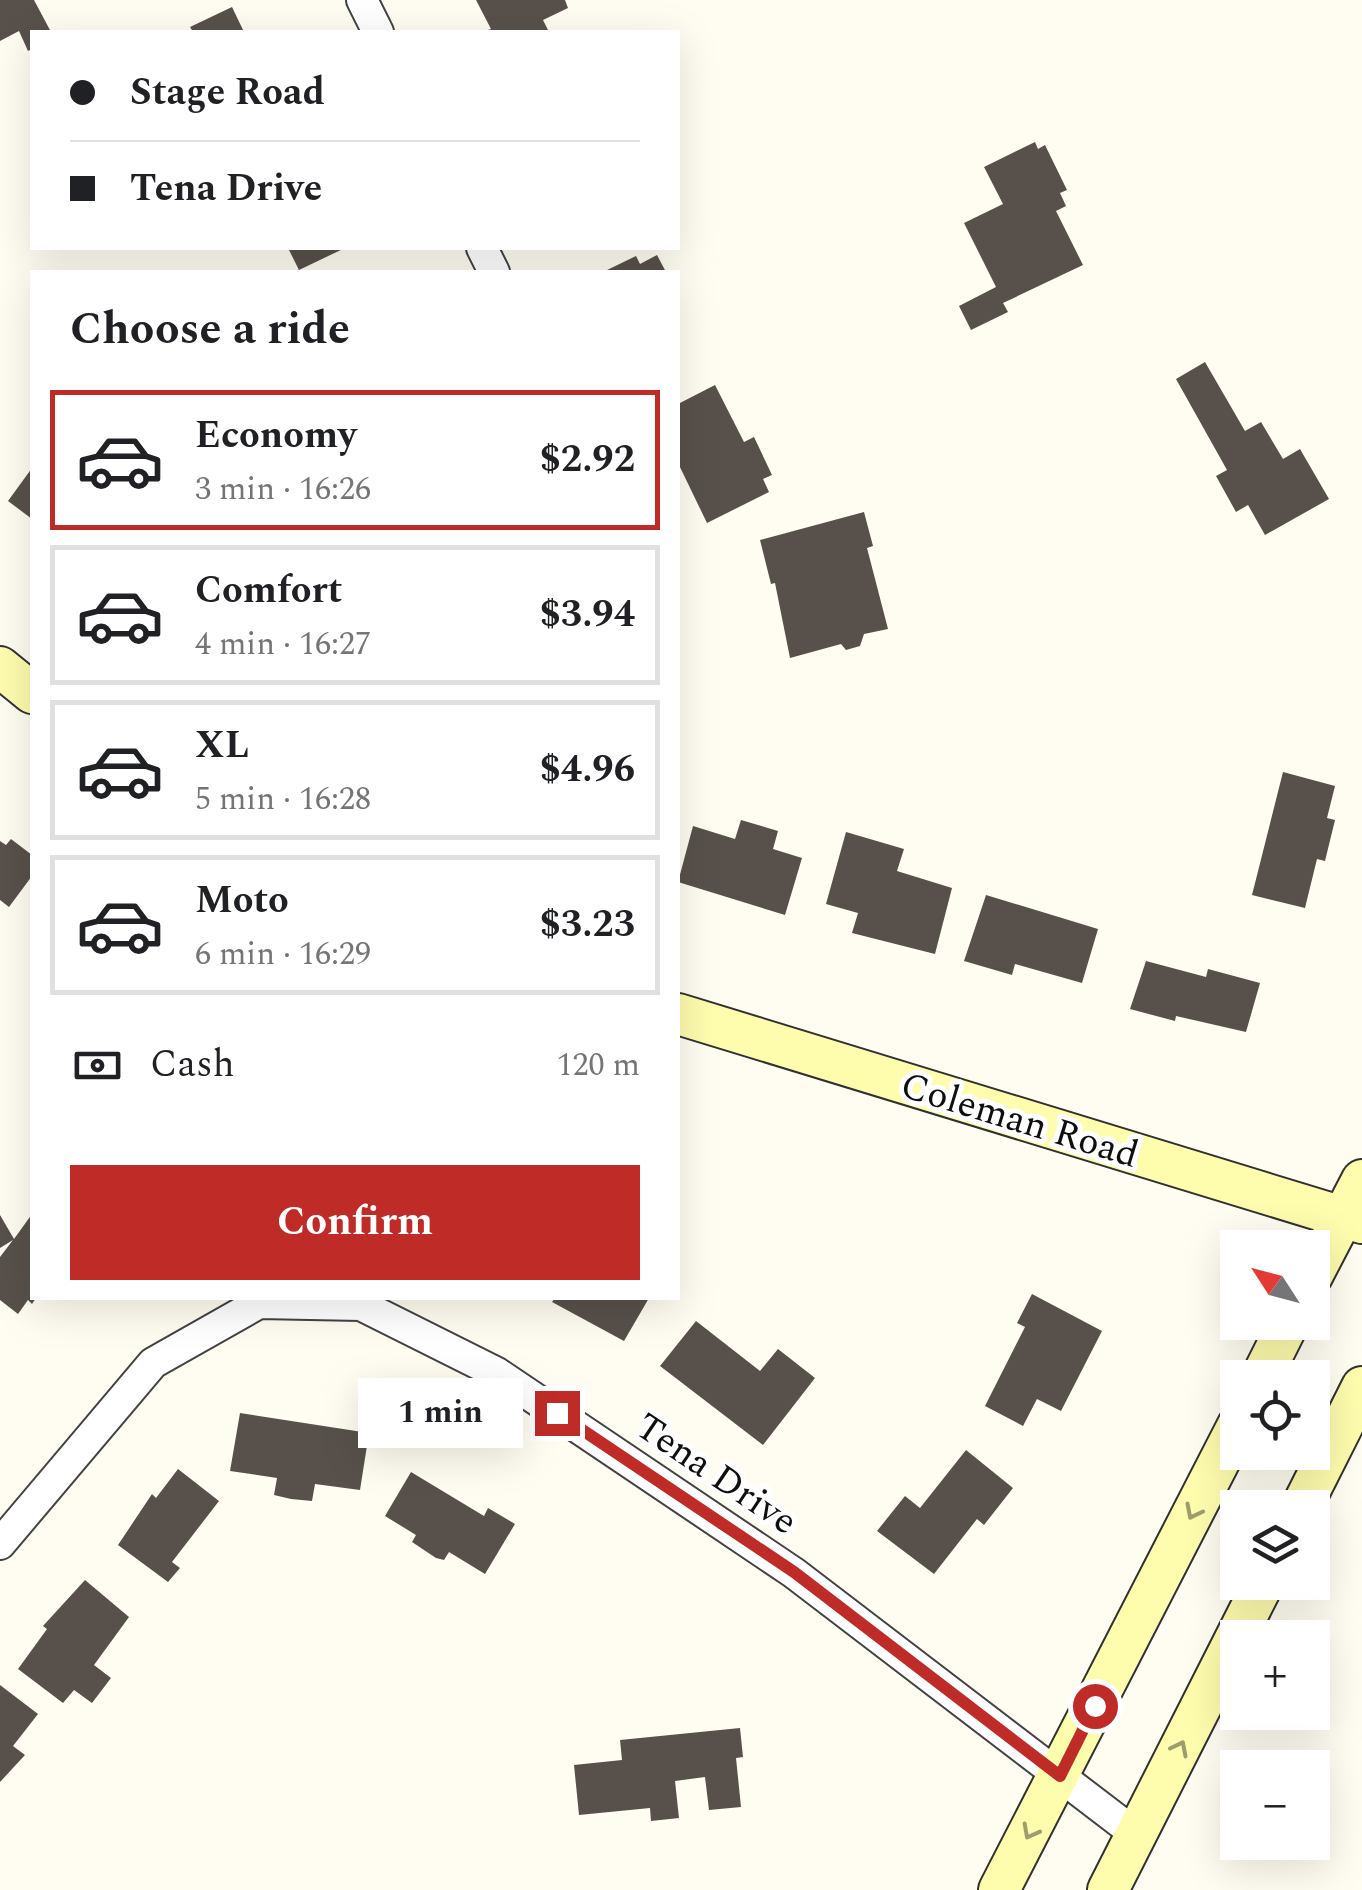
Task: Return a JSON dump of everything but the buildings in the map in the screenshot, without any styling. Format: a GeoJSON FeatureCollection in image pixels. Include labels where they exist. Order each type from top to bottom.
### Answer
{"type":"FeatureCollection","features":[{"type":"Feature","properties":{"kind":"main road"},"geometry":{"type":"LineString","coordinates":[[0,667],[30,691]]}},
{"type":"Feature","properties":{"kind":"main road","name":"Coleman Road"},"geometry":{"type":"LineString","coordinates":[[680,1015],[1352,1220]]}},
{"type":"Feature","properties":{"kind":"main road"},"geometry":{"type":"LineString","coordinates":[[1330,1251],[1352,1220],[1362,1180]]}},
{"type":"Feature","properties":{"kind":"main road"},"geometry":{"type":"LineString","coordinates":[[1310,1490],[1362,1387]]}},
{"type":"Feature","properties":{"kind":"main road"},"geometry":{"type":"LineString","coordinates":[[1000,1890],[1220,1460]]}},
{"type":"Feature","properties":{"kind":"main road"},"geometry":{"type":"LineString","coordinates":[[1108,1890],[1255,1600]]}},
{"type":"Feature","properties":{"kind":"street"},"geometry":{"type":"LineString","coordinates":[[362,0],[377,30]]}},
{"type":"Feature","properties":{"kind":"street","name":"Tena Drive"},"geometry":{"type":"LineString","coordinates":[[0,1544],[153,1363],[258,1303],[361,1304],[497,1373],[794,1572],[1137,1835]]}},
{"type":"Feature","properties":{"kind":"route"},"geometry":{"type":"LineString","coordinates":[[557,1413],[794,1572],[1060,1776],[1095,1706]]}}]}
